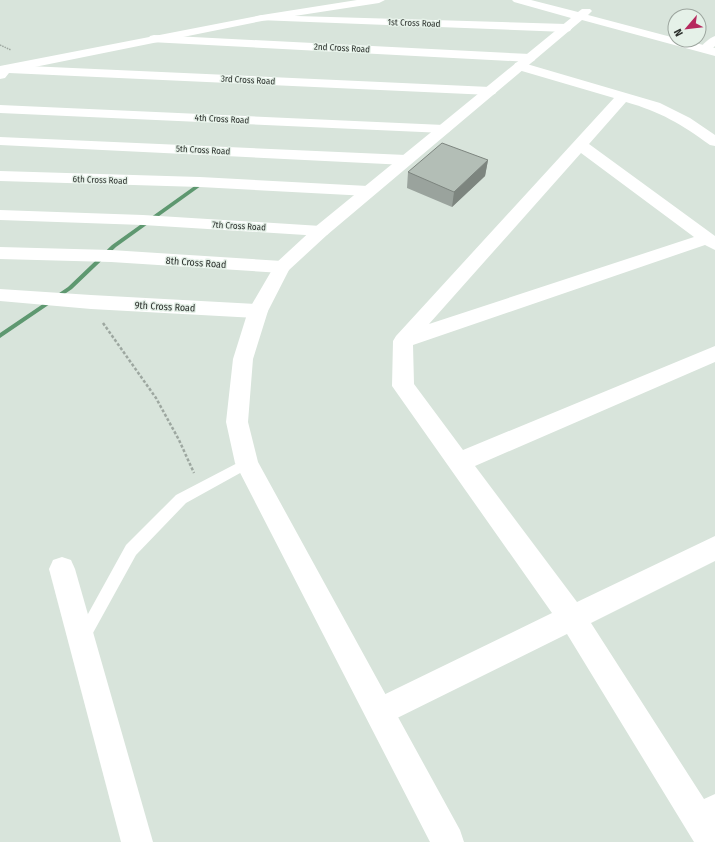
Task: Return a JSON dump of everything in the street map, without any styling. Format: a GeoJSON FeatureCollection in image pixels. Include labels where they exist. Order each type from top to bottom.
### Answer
{"type":"FeatureCollection","features":[{"type":"Feature","properties":{"kind":"street"},"geometry":{"type":"LineString","coordinates":[[2,71],[262,18],[379,0]]}},
{"type":"Feature","properties":{"kind":"street"},"geometry":{"type":"LineString","coordinates":[[518,0],[577,19],[710,45]]}},
{"type":"Feature","properties":{"kind":"street"},"geometry":{"type":"LineString","coordinates":[[545,0],[577,19],[667,33]]}},
{"type":"Feature","properties":{"kind":"street","name":"1st Cross Road"},"geometry":{"type":"LineString","coordinates":[[262,18],[577,19]]}},
{"type":"Feature","properties":{"kind":"street"},"geometry":{"type":"LineString","coordinates":[[448,842],[247,463],[237,422],[243,359],[258,311],[282,267],[368,191],[577,19]]}},
{"type":"Feature","properties":{"kind":"street","name":"2nd Cross Road"},"geometry":{"type":"LineString","coordinates":[[154,39],[525,62],[623,97],[655,106],[685,122],[715,142]]}},
{"type":"Feature","properties":{"kind":"street","name":"3rd Cross Road"},"geometry":{"type":"LineString","coordinates":[[2,71],[490,91]]}},
{"type":"Feature","properties":{"kind":"street"},"geometry":{"type":"LineString","coordinates":[[623,97],[403,341],[403,386],[572,618],[709,824]]}},
{"type":"Feature","properties":{"kind":"street","name":"4th Cross Road"},"geometry":{"type":"LineString","coordinates":[[0,109],[444,129]]}},
{"type":"Feature","properties":{"kind":"street","name":"5th Cross Road"},"geometry":{"type":"LineString","coordinates":[[0,141],[406,160]]}},
{"type":"Feature","properties":{"kind":"street"},"geometry":{"type":"LineString","coordinates":[[580,145],[711,241]]}},
{"type":"Feature","properties":{"kind":"street","name":"6th Cross Road"},"geometry":{"type":"LineString","coordinates":[[0,176],[207,183],[368,191]]}},
{"type":"Feature","properties":{"kind":"street","name":"7th Cross Road"},"geometry":{"type":"LineString","coordinates":[[0,215],[150,221],[321,231]]}},
{"type":"Feature","properties":{"kind":"street"},"geometry":{"type":"LineString","coordinates":[[403,341],[711,241]]}},
{"type":"Feature","properties":{"kind":"street","name":"8th Cross Road"},"geometry":{"type":"LineString","coordinates":[[0,252],[111,256],[282,267]]}},
{"type":"Feature","properties":{"kind":"street","name":"9th Cross Road"},"geometry":{"type":"LineString","coordinates":[[0,295],[91,302],[258,311]]}},
{"type":"Feature","properties":{"kind":"street"},"geometry":{"type":"LineString","coordinates":[[459,462],[715,354]]}},
{"type":"Feature","properties":{"kind":"street"},"geometry":{"type":"LineString","coordinates":[[379,712],[715,548]]}},
{"type":"Feature","properties":{"kind":"street"},"geometry":{"type":"LineString","coordinates":[[62,569],[137,842]]}},
{"type":"Feature","properties":{"kind":"lane"},"geometry":{"type":"LineString","coordinates":[[82,639],[131,550],[181,499],[247,463]]}},
{"type":"Feature","properties":{"kind":"path"},"geometry":{"type":"LineString","coordinates":[[91,302],[108,333],[153,394],[181,441],[201,488]]}},
{"type":"Feature","properties":{"kind":"building"},"geometry":{"type":"Polygon","coordinates":[[[442,143],[488,160],[454,192],[408,172],[442,143]]]}},
{"type":"Feature","properties":{"kind":"waterway"},"geometry":{"type":"LineString","coordinates":[[0,336],[70,288],[114,246],[203,182]]}}]}
